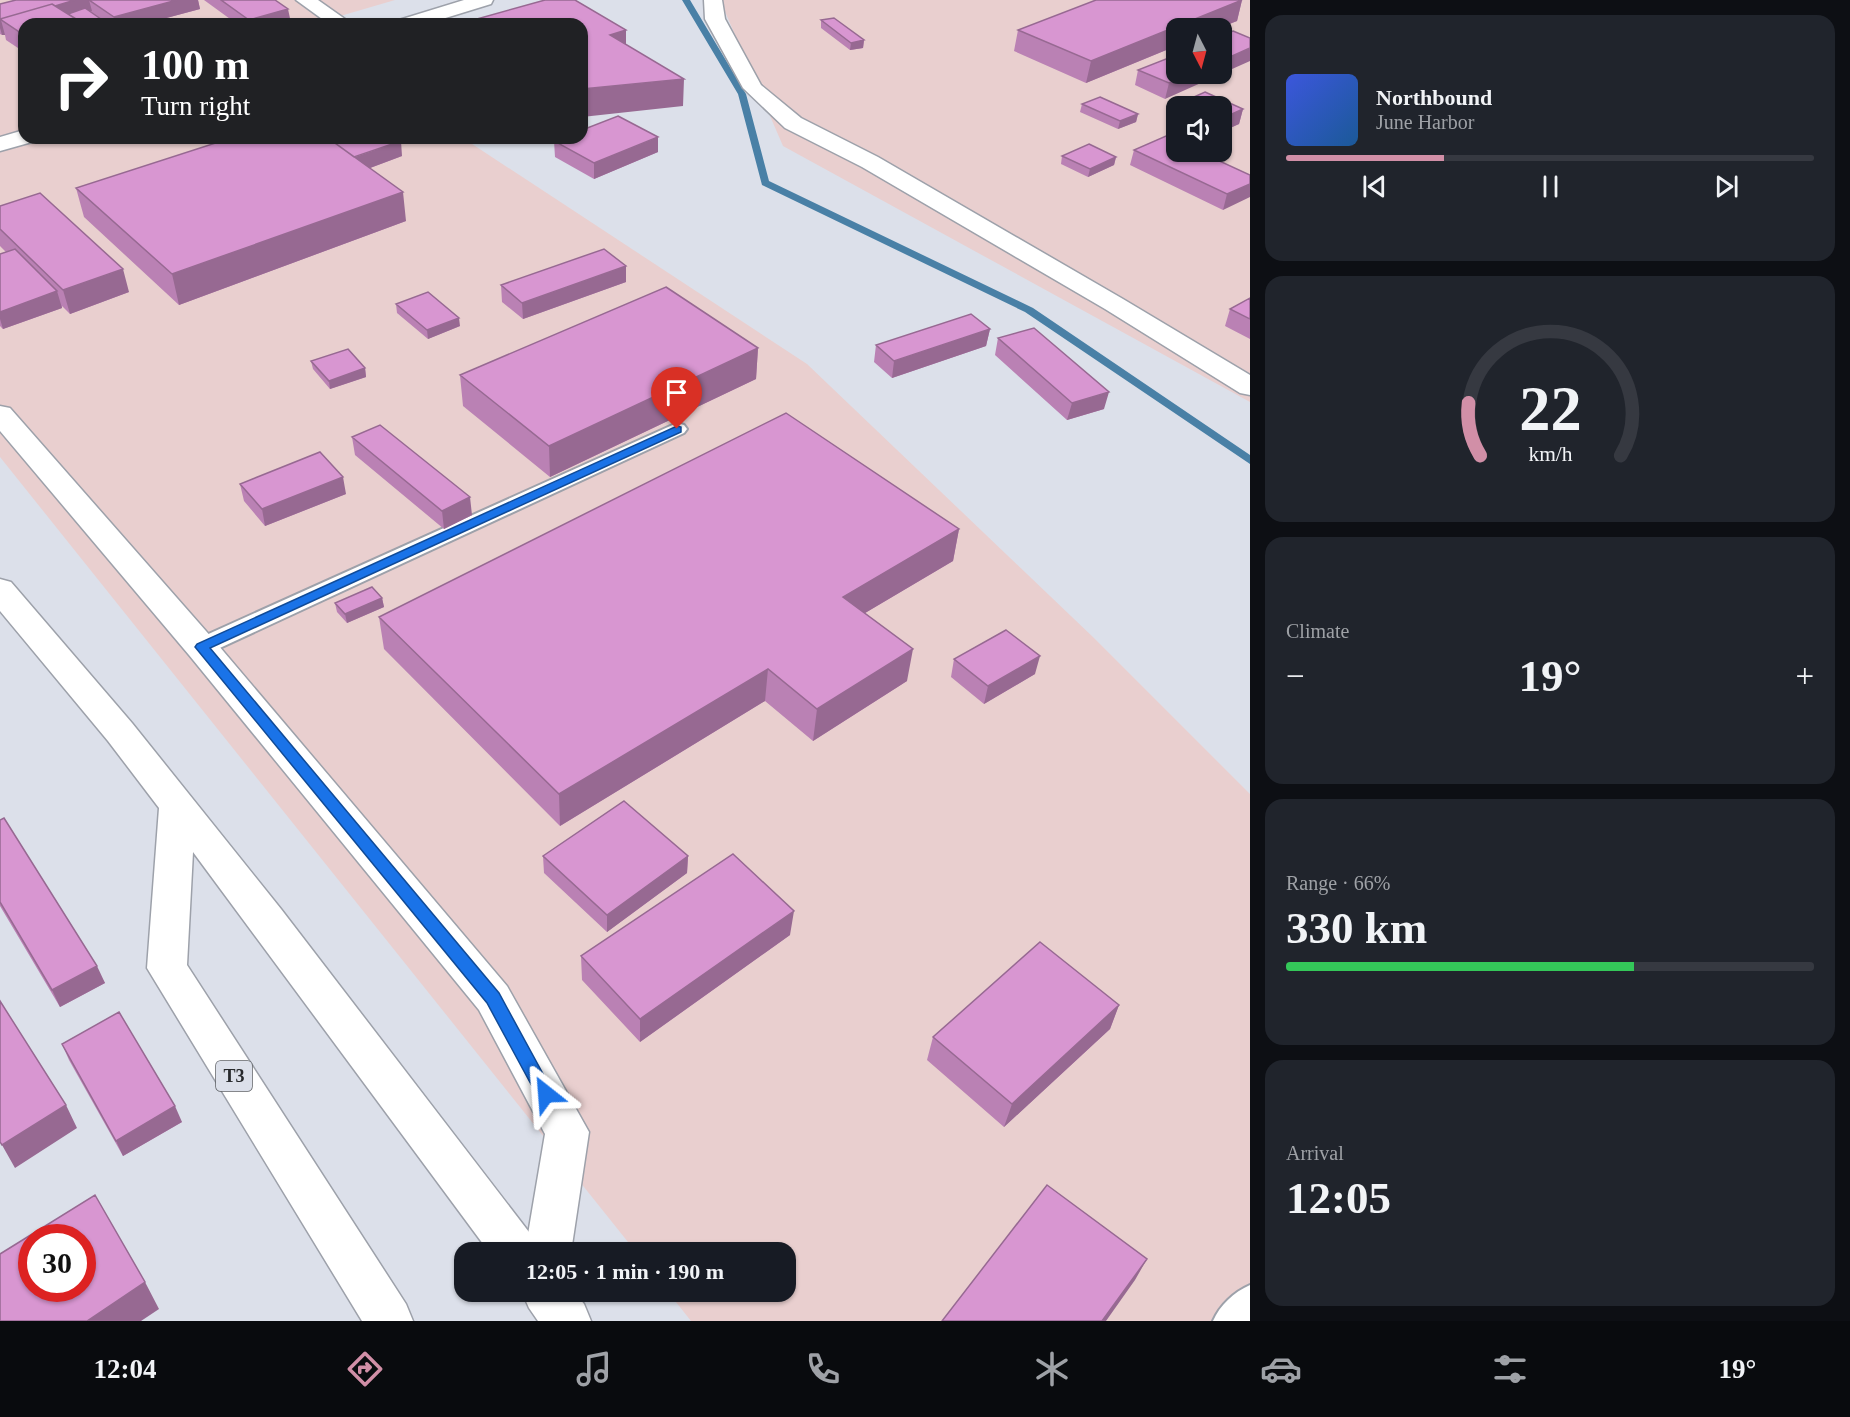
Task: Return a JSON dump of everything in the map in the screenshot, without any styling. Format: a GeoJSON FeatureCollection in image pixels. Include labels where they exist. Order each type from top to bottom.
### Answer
{"type":"FeatureCollection","features":[{"type":"Feature","properties":{"kind":"main road"},"geometry":{"type":"LineString","coordinates":[[305,0],[333,18]]}},
{"type":"Feature","properties":{"kind":"main road"},"geometry":{"type":"LineString","coordinates":[[426,18],[484,0]]}},
{"type":"Feature","properties":{"kind":"main road"},"geometry":{"type":"LineString","coordinates":[[713,0],[715,19],[753,88],[793,123],[870,162],[1114,304],[1250,387]]}},
{"type":"Feature","properties":{"kind":"main road"},"geometry":{"type":"LineString","coordinates":[[0,144],[18,139]]}},
{"type":"Feature","properties":{"kind":"main road"},"geometry":{"type":"LineString","coordinates":[[0,414],[201,647],[493,998],[567,1132],[550,1242]]}},
{"type":"Feature","properties":{"kind":"main road"},"geometry":{"type":"LineString","coordinates":[[0,590],[120,732],[274,930],[508,1242]]}},
{"type":"Feature","properties":{"kind":"main road","name":"T3"},"geometry":{"type":"LineString","coordinates":[[177,806],[167,968],[389,1321]]}},
{"type":"Feature","properties":{"kind":"main road"},"geometry":{"type":"LineString","coordinates":[[553,1302],[567,1321]]}},
{"type":"Feature","properties":{"kind":"lane"},"geometry":{"type":"LineString","coordinates":[[201,647],[677,429]]}},
{"type":"Feature","properties":{"kind":"lane"},"geometry":{"type":"LineString","coordinates":[[1229,1321],[1250,1301]]}},
{"type":"Feature","properties":{"kind":"shaded area"},"geometry":{"type":"Polygon","coordinates":[[[0,0],[395,0],[334,18],[18,18],[18,144],[472,144],[807,364],[1094,638],[1250,794],[1250,1321],[691,1321],[676,1302],[796,1302],[796,1242],[628,1242],[0,457],[0,0]]]}},
{"type":"Feature","properties":{"kind":"shaded area"},"geometry":{"type":"Polygon","coordinates":[[[720,0],[1250,0],[1250,402],[783,146],[720,0]]]}},
{"type":"Feature","properties":{"kind":"building"},"geometry":{"type":"Polygon","coordinates":[[[16,0],[75,0],[55,6],[52,4],[0,19],[0,4],[16,0]]]}},
{"type":"Feature","properties":{"kind":"building"},"geometry":{"type":"Polygon","coordinates":[[[89,0],[177,0],[114,17],[89,0]]]}},
{"type":"Feature","properties":{"kind":"building"},"geometry":{"type":"Polygon","coordinates":[[[221,0],[275,0],[288,9],[256,18],[246,18],[221,0]]]}},
{"type":"Feature","properties":{"kind":"building"},"geometry":{"type":"Polygon","coordinates":[[[545,0],[575,0],[626,30],[610,35],[684,79],[588,88],[588,18],[480,18],[545,0]]]}},
{"type":"Feature","properties":{"kind":"building"},"geometry":{"type":"Polygon","coordinates":[[[1096,0],[1242,0],[1197,18],[1166,18],[1166,31],[1091,61],[1018,30],[1096,0]]]}},
{"type":"Feature","properties":{"kind":"building"},"geometry":{"type":"Polygon","coordinates":[[[52,4],[74,18],[18,18],[18,31],[0,19],[52,4]]]}},
{"type":"Feature","properties":{"kind":"building"},"geometry":{"type":"Polygon","coordinates":[[[85,8],[99,18],[74,18],[68,14],[85,8]]]}},
{"type":"Feature","properties":{"kind":"building"},"geometry":{"type":"Polygon","coordinates":[[[834,18],[864,40],[851,43],[821,20],[834,18]]]}},
{"type":"Feature","properties":{"kind":"building"},"geometry":{"type":"Polygon","coordinates":[[[1232,31],[1250,38],[1250,48],[1232,56],[1232,31]]]}},
{"type":"Feature","properties":{"kind":"building"},"geometry":{"type":"Polygon","coordinates":[[[1166,59],[1166,82],[1138,70],[1166,59]]]}},
{"type":"Feature","properties":{"kind":"building"},"geometry":{"type":"Polygon","coordinates":[[[1205,92],[1214,96],[1196,96],[1205,92]]]}},
{"type":"Feature","properties":{"kind":"building"},"geometry":{"type":"Polygon","coordinates":[[[1100,97],[1138,114],[1120,121],[1082,104],[1100,97]]]}},
{"type":"Feature","properties":{"kind":"building"},"geometry":{"type":"Polygon","coordinates":[[[1232,104],[1243,109],[1232,114],[1232,104]]]}},
{"type":"Feature","properties":{"kind":"building"},"geometry":{"type":"Polygon","coordinates":[[[618,116],[658,137],[594,163],[559,144],[588,144],[588,128],[618,116]]]}},
{"type":"Feature","properties":{"kind":"building"},"geometry":{"type":"Polygon","coordinates":[[[1166,136],[1166,162],[1222,162],[1250,175],[1250,184],[1227,194],[1134,150],[1166,136]]]}},
{"type":"Feature","properties":{"kind":"building"},"geometry":{"type":"Polygon","coordinates":[[[212,144],[336,144],[403,192],[172,274],[76,188],[212,144]]]}},
{"type":"Feature","properties":{"kind":"building"},"geometry":{"type":"Polygon","coordinates":[[[336,144],[392,144],[354,157],[336,144]]]}},
{"type":"Feature","properties":{"kind":"building"},"geometry":{"type":"Polygon","coordinates":[[[1089,144],[1116,157],[1090,169],[1062,156],[1089,144]]]}},
{"type":"Feature","properties":{"kind":"building"},"geometry":{"type":"Polygon","coordinates":[[[40,193],[123,269],[63,290],[0,229],[0,206],[40,193]]]}},
{"type":"Feature","properties":{"kind":"building"},"geometry":{"type":"Polygon","coordinates":[[[15,249],[57,291],[0,312],[0,254],[15,249]]]}},
{"type":"Feature","properties":{"kind":"building"},"geometry":{"type":"Polygon","coordinates":[[[604,249],[626,266],[522,303],[501,285],[604,249]]]}},
{"type":"Feature","properties":{"kind":"building"},"geometry":{"type":"Polygon","coordinates":[[[666,287],[758,348],[549,446],[460,375],[666,287]]]}},
{"type":"Feature","properties":{"kind":"building"},"geometry":{"type":"Polygon","coordinates":[[[428,292],[459,318],[427,330],[396,304],[428,292]]]}},
{"type":"Feature","properties":{"kind":"building"},"geometry":{"type":"Polygon","coordinates":[[[1250,298],[1250,319],[1230,309],[1250,298]]]}},
{"type":"Feature","properties":{"kind":"building"},"geometry":{"type":"Polygon","coordinates":[[[971,314],[990,329],[894,361],[876,345],[971,314]]]}},
{"type":"Feature","properties":{"kind":"building"},"geometry":{"type":"Polygon","coordinates":[[[1034,328],[1109,392],[1072,403],[998,338],[1034,328]]]}},
{"type":"Feature","properties":{"kind":"building"},"geometry":{"type":"Polygon","coordinates":[[[348,349],[365,368],[329,381],[311,361],[348,349]]]}},
{"type":"Feature","properties":{"kind":"building"},"geometry":{"type":"Polygon","coordinates":[[[786,413],[959,529],[843,597],[913,649],[817,709],[768,669],[559,794],[379,617],[786,413]]]}},
{"type":"Feature","properties":{"kind":"building"},"geometry":{"type":"Polygon","coordinates":[[[380,425],[470,497],[442,511],[352,437],[380,425]]]}},
{"type":"Feature","properties":{"kind":"building"},"geometry":{"type":"Polygon","coordinates":[[[320,452],[343,477],[262,509],[240,484],[320,452]]]}},
{"type":"Feature","properties":{"kind":"building"},"geometry":{"type":"Polygon","coordinates":[[[372,587],[382,598],[345,614],[335,603],[372,587]]]}},
{"type":"Feature","properties":{"kind":"building"},"geometry":{"type":"Polygon","coordinates":[[[1006,630],[1040,656],[988,686],[954,659],[1006,630]]]}},
{"type":"Feature","properties":{"kind":"building"},"geometry":{"type":"Polygon","coordinates":[[[624,801],[688,856],[607,915],[543,856],[624,801]]]}},
{"type":"Feature","properties":{"kind":"building"},"geometry":{"type":"Polygon","coordinates":[[[4,818],[97,966],[52,990],[0,902],[0,820],[4,818]]]}},
{"type":"Feature","properties":{"kind":"building"},"geometry":{"type":"Polygon","coordinates":[[[733,854],[794,911],[640,1019],[581,956],[733,854]]]}},
{"type":"Feature","properties":{"kind":"building"},"geometry":{"type":"Polygon","coordinates":[[[1040,942],[1119,1005],[1012,1104],[933,1037],[1040,942]]]}},
{"type":"Feature","properties":{"kind":"building"},"geometry":{"type":"Polygon","coordinates":[[[0,1001],[66,1105],[2,1145],[0,1142],[0,1001]]]}},
{"type":"Feature","properties":{"kind":"building"},"geometry":{"type":"Polygon","coordinates":[[[119,1012],[175,1106],[116,1141],[62,1044],[119,1012]]]}},
{"type":"Feature","properties":{"kind":"building"},"geometry":{"type":"Polygon","coordinates":[[[1047,1185],[1147,1259],[1102,1321],[942,1321],[1047,1185]]]}},
{"type":"Feature","properties":{"kind":"building"},"geometry":{"type":"Polygon","coordinates":[[[95,1195],[145,1282],[87,1321],[0,1321],[0,1254],[18,1243],[18,1302],[96,1302],[96,1224],[48,1224],[95,1195]]]}},
{"type":"Feature","properties":{"kind":"waterway"},"geometry":{"type":"LineString","coordinates":[[686,0],[742,94],[765,183],[1029,310],[1250,460]]}},
{"type":"Feature","properties":{"kind":"route"},"geometry":{"type":"LineString","coordinates":[[546,1094],[493,998],[201,647],[677,429]]}}]}
